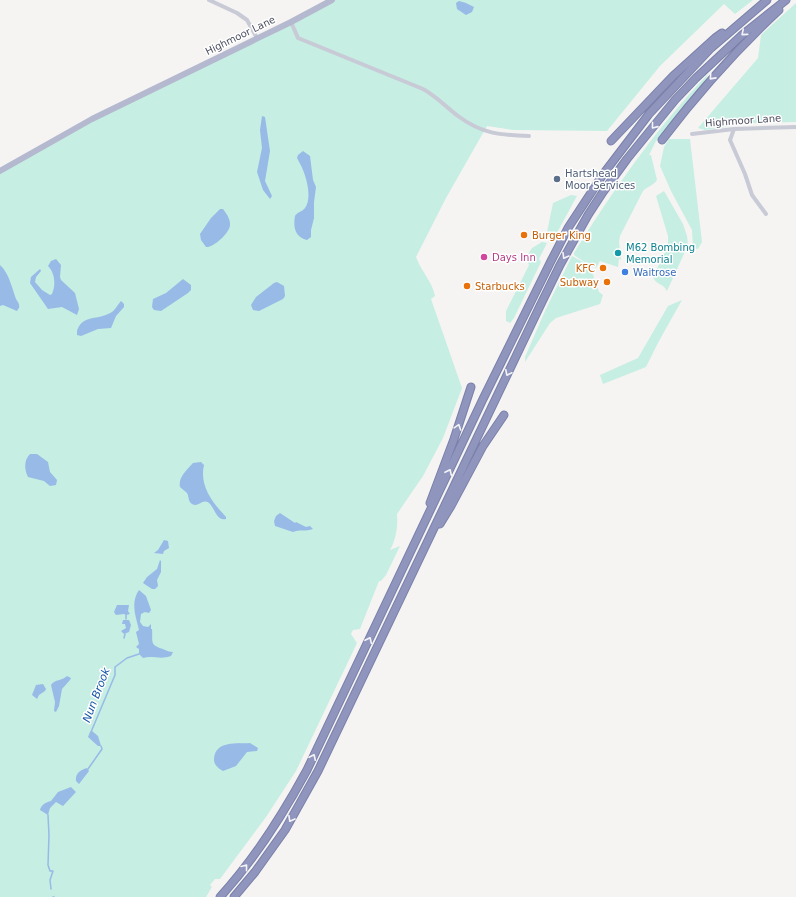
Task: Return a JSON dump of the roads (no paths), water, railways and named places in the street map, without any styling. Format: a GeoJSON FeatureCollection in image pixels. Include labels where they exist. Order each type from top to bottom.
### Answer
{"type":"FeatureCollection","features":[{"type":"Feature","properties":{"kind":"highway"},"geometry":{"type":"LineString","coordinates":[[220,897],[243,871],[262,846],[292,798],[307,770],[483,399],[551,261],[584,203],[604,173],[649,114],[711,48],[766,0]]}},
{"type":"Feature","properties":{"kind":"highway"},"geometry":{"type":"LineString","coordinates":[[234,897],[255,872],[285,830],[318,770],[560,264],[603,192],[627,159],[675,100],[742,35],[786,0]]}},
{"type":"Feature","properties":{"kind":"highway"},"geometry":{"type":"LineString","coordinates":[[662,140],[698,93],[789,0]]}},
{"type":"Feature","properties":{"kind":"highway"},"geometry":{"type":"LineString","coordinates":[[611,141],[694,57],[715,38],[741,21]]}},
{"type":"Feature","properties":{"kind":"highway"},"geometry":{"type":"LineString","coordinates":[[416,542],[454,439],[470,387]]}},
{"type":"Feature","properties":{"kind":"highway"},"geometry":{"type":"LineString","coordinates":[[423,552],[451,506],[483,446],[504,415]]}},
{"type":"Feature","properties":{"kind":"main road"},"geometry":{"type":"LineString","coordinates":[[291,22],[332,0]]}},
{"type":"Feature","properties":{"kind":"main road","name":"Highmoor Lane"},"geometry":{"type":"LineString","coordinates":[[0,171],[92,119],[291,22]]}},
{"type":"Feature","properties":{"kind":"street"},"geometry":{"type":"LineString","coordinates":[[209,0],[237,13],[247,20],[257,38]]}},
{"type":"Feature","properties":{"kind":"street","name":"Highmoor Lane"},"geometry":{"type":"LineString","coordinates":[[291,22],[298,38],[423,89],[432,94],[457,115],[478,129],[501,135],[529,136]]}},
{"type":"Feature","properties":{"kind":"street","name":"Highmoor Lane"},"geometry":{"type":"LineString","coordinates":[[692,134],[734,129],[796,126]]}},
{"type":"Feature","properties":{"kind":"street"},"geometry":{"type":"LineString","coordinates":[[734,129],[730,140],[745,174],[752,195],[766,214]]}},
{"type":"Feature","properties":{"kind":"water"},"geometry":{"type":"Polygon","coordinates":[[[459,1],[474,7],[472,12],[466,15],[457,9],[456,3],[459,1]]]}},
{"type":"Feature","properties":{"kind":"water"},"geometry":{"type":"Polygon","coordinates":[[[262,116],[265,117],[270,151],[265,181],[272,196],[270,199],[263,190],[257,172],[262,148],[260,130],[262,116]]]}},
{"type":"Feature","properties":{"kind":"water"},"geometry":{"type":"Polygon","coordinates":[[[303,151],[310,156],[313,180],[316,187],[311,237],[307,240],[303,239],[297,234],[294,224],[295,216],[305,208],[308,199],[306,179],[297,158],[303,151]]]}},
{"type":"Feature","properties":{"kind":"water"},"geometry":{"type":"Polygon","coordinates":[[[220,209],[223,209],[228,216],[230,227],[221,239],[213,245],[206,247],[201,240],[200,234],[211,218],[220,209]]]}},
{"type":"Feature","properties":{"kind":"water"},"geometry":{"type":"Polygon","coordinates":[[[56,259],[61,265],[61,280],[75,293],[79,309],[77,315],[62,307],[48,309],[30,283],[31,277],[40,269],[41,271],[36,277],[35,282],[42,290],[50,295],[52,294],[54,279],[48,266],[51,261],[56,259]]]}},
{"type":"Feature","properties":{"kind":"water"},"geometry":{"type":"Polygon","coordinates":[[[0,265],[8,276],[19,304],[17,311],[3,305],[0,306],[0,265]]]}},
{"type":"Feature","properties":{"kind":"water"},"geometry":{"type":"Polygon","coordinates":[[[183,279],[191,285],[191,290],[161,311],[154,310],[152,307],[153,299],[166,293],[183,279]]]}},
{"type":"Feature","properties":{"kind":"water"},"geometry":{"type":"Polygon","coordinates":[[[277,282],[284,286],[285,296],[283,299],[259,311],[253,310],[251,305],[256,297],[277,282]]]}},
{"type":"Feature","properties":{"kind":"water"},"geometry":{"type":"Polygon","coordinates":[[[121,301],[124,304],[124,307],[116,316],[111,328],[98,329],[81,336],[77,335],[77,331],[82,322],[110,313],[121,301]]]}},
{"type":"Feature","properties":{"kind":"water"},"geometry":{"type":"Polygon","coordinates":[[[30,454],[37,454],[48,462],[50,472],[57,480],[56,485],[50,486],[44,481],[28,477],[25,465],[30,454]]]}},
{"type":"Feature","properties":{"kind":"water"},"geometry":{"type":"Polygon","coordinates":[[[201,462],[204,465],[203,473],[205,487],[208,494],[226,519],[220,518],[211,505],[207,502],[202,502],[197,505],[192,504],[187,493],[180,487],[180,480],[186,471],[193,463],[201,462]]]}},
{"type":"Feature","properties":{"kind":"water"},"geometry":{"type":"Polygon","coordinates":[[[280,513],[295,523],[296,522],[306,527],[310,526],[313,529],[293,532],[275,526],[274,521],[276,516],[280,513]]]}},
{"type":"Feature","properties":{"kind":"water"},"geometry":{"type":"Polygon","coordinates":[[[164,540],[168,541],[169,548],[164,551],[163,554],[154,553],[158,550],[164,540]]]}},
{"type":"Feature","properties":{"kind":"water"},"geometry":{"type":"Polygon","coordinates":[[[160,560],[161,572],[157,580],[158,586],[155,589],[152,589],[143,583],[147,577],[157,569],[160,560]]]}},
{"type":"Feature","properties":{"kind":"water"},"geometry":{"type":"Polygon","coordinates":[[[139,590],[146,596],[151,610],[149,613],[145,612],[141,614],[140,622],[143,626],[148,627],[151,624],[152,640],[154,644],[159,648],[173,652],[171,656],[163,658],[143,658],[139,654],[139,649],[136,647],[139,644],[136,632],[139,630],[134,605],[136,595],[139,590]]]}},
{"type":"Feature","properties":{"kind":"water"},"geometry":{"type":"Polygon","coordinates":[[[117,605],[129,605],[128,611],[130,614],[116,615],[114,612],[117,605]]]}},
{"type":"Feature","properties":{"kind":"water"},"geometry":{"type":"Polygon","coordinates":[[[123,620],[129,620],[131,625],[129,632],[124,634],[121,631],[126,628],[125,624],[122,624],[123,620]]]}},
{"type":"Feature","properties":{"kind":"water"},"geometry":{"type":"Polygon","coordinates":[[[67,676],[71,678],[62,689],[59,706],[56,712],[54,711],[55,702],[51,685],[67,676]]]}},
{"type":"Feature","properties":{"kind":"water"},"geometry":{"type":"Polygon","coordinates":[[[43,684],[46,689],[37,699],[32,695],[36,685],[43,684]]]}},
{"type":"Feature","properties":{"kind":"water"},"geometry":{"type":"Polygon","coordinates":[[[92,731],[98,736],[101,746],[98,746],[88,737],[92,731]]]}},
{"type":"Feature","properties":{"kind":"water"},"geometry":{"type":"Polygon","coordinates":[[[250,743],[258,748],[257,751],[247,752],[236,766],[223,771],[216,765],[214,759],[215,753],[218,749],[228,744],[250,743]]]}},
{"type":"Feature","properties":{"kind":"water"},"geometry":{"type":"Polygon","coordinates":[[[87,768],[89,771],[79,784],[76,781],[77,774],[87,768]]]}},
{"type":"Feature","properties":{"kind":"water"},"geometry":{"type":"Polygon","coordinates":[[[71,787],[76,792],[63,806],[56,802],[50,808],[48,815],[40,810],[43,805],[51,801],[58,792],[71,787]]]}},
{"type":"Feature","properties":{"kind":"waterway"},"geometry":{"type":"LineString","coordinates":[[124,638],[125,634]]}},
{"type":"Feature","properties":{"kind":"waterway","name":"Nun Brook"},"geometry":{"type":"LineString","coordinates":[[91,732],[115,675],[115,667],[127,658],[139,654]]}},
{"type":"Feature","properties":{"kind":"waterway","name":"Nun Brook"},"geometry":{"type":"LineString","coordinates":[[88,769],[102,749],[101,746]]}},
{"type":"Feature","properties":{"kind":"waterway","name":"Nun Brook"},"geometry":{"type":"LineString","coordinates":[[48,815],[48,865],[50,871],[53,871],[50,880],[51,889]]}},
{"type":"Feature","properties":{"kind":"place","name":"Hartshead Moor Services"},"geometry":{"type":"Point","coordinates":[557,179]}},
{"type":"Feature","properties":{"kind":"place","name":"Burger King"},"geometry":{"type":"Point","coordinates":[524,235]}},
{"type":"Feature","properties":{"kind":"place","name":"M62 Bombing Memorial"},"geometry":{"type":"Point","coordinates":[618,253]}},
{"type":"Feature","properties":{"kind":"place","name":"Days Inn"},"geometry":{"type":"Point","coordinates":[484,257]}},
{"type":"Feature","properties":{"kind":"place","name":"KFC"},"geometry":{"type":"Point","coordinates":[603,268]}},
{"type":"Feature","properties":{"kind":"place","name":"Waitrose"},"geometry":{"type":"Point","coordinates":[625,272]}},
{"type":"Feature","properties":{"kind":"place","name":"Subway"},"geometry":{"type":"Point","coordinates":[607,282]}},
{"type":"Feature","properties":{"kind":"place","name":"Starbucks"},"geometry":{"type":"Point","coordinates":[467,286]}}]}
